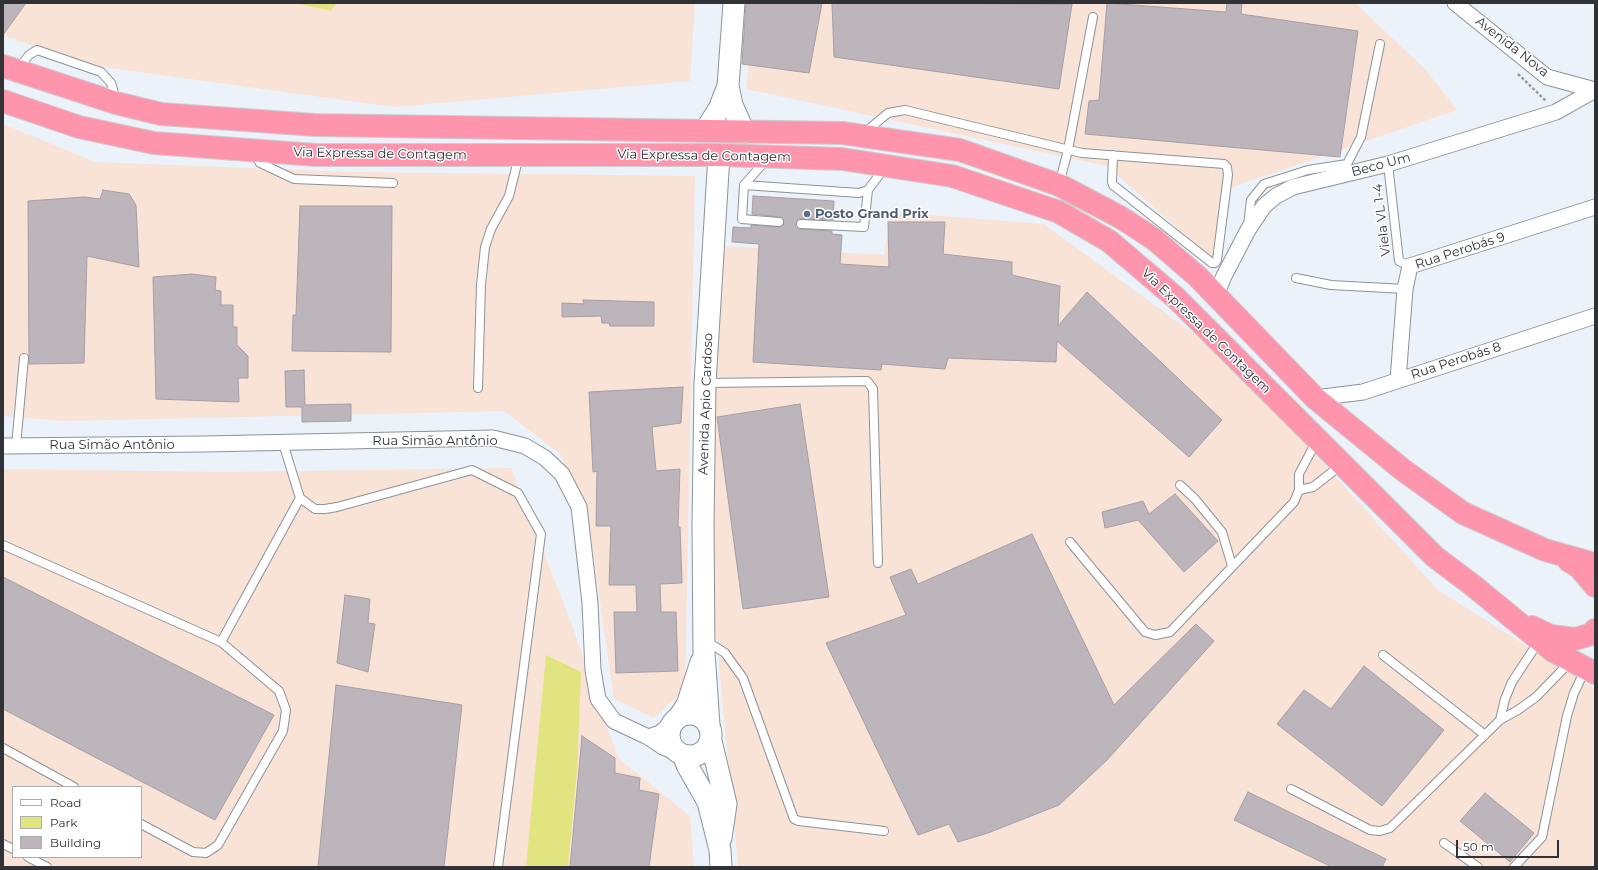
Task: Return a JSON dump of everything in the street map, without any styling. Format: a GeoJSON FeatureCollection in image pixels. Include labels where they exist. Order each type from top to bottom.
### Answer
{"type":"FeatureCollection","features":[{"type":"Feature","properties":{"kind":"highway","name":"Via Expressa de Contagem"},"geometry":{"type":"LineString","coordinates":[[10,69],[116,103],[161,114],[315,125],[842,133],[960,150],[1059,185],[1120,217],[1154,239],[1198,277],[1315,398],[1403,470],[1463,513],[1545,550]]}},
{"type":"Feature","properties":{"kind":"highway","name":"Via Expressa de Contagem"},"geometry":{"type":"LineString","coordinates":[[3,101],[79,127],[154,143],[316,155],[719,155],[842,159],[952,176],[1059,212],[1109,240],[1176,298],[1436,557],[1515,619]]}},
{"type":"Feature","properties":{"kind":"highway"},"geometry":{"type":"LineString","coordinates":[[1545,550],[1595,564]]}},
{"type":"Feature","properties":{"kind":"highway"},"geometry":{"type":"LineString","coordinates":[[1545,550],[1579,566],[1595,586]]}},
{"type":"Feature","properties":{"kind":"highway"},"geometry":{"type":"LineString","coordinates":[[1515,619],[1552,636],[1575,639],[1592,634],[1595,630]]}},
{"type":"Feature","properties":{"kind":"highway"},"geometry":{"type":"LineString","coordinates":[[1515,619],[1553,651],[1584,667]]}},
{"type":"Feature","properties":{"kind":"street"},"geometry":{"type":"LineString","coordinates":[[734,3],[728,86],[732,105],[744,132]]}},
{"type":"Feature","properties":{"kind":"street","name":"Avenida Nova"},"geometry":{"type":"LineString","coordinates":[[1455,3],[1547,76],[1595,90]]}},
{"type":"Feature","properties":{"kind":"street"},"geometry":{"type":"LineString","coordinates":[[705,131],[719,109],[728,86]]}},
{"type":"Feature","properties":{"kind":"street","name":"Beco Um"},"geometry":{"type":"LineString","coordinates":[[1223,302],[1224,276],[1248,230],[1264,206],[1276,196],[1293,188],[1388,164],[1556,112],[1595,90]]}},
{"type":"Feature","properties":{"kind":"street","name":"Avenida Apio Cardoso"},"geometry":{"type":"LineString","coordinates":[[719,155],[704,384],[703,524],[704,647],[710,733],[726,804],[720,859]]}},
{"type":"Feature","properties":{"kind":"street","name":"Rua Perobás 9"},"geometry":{"type":"LineString","coordinates":[[1398,380],[1405,289],[1410,266],[1595,207]]}},
{"type":"Feature","properties":{"kind":"street","name":"Rua Perobás 8"},"geometry":{"type":"LineString","coordinates":[[1315,398],[1363,392],[1595,316]]}},
{"type":"Feature","properties":{"kind":"street","name":"Rua Simão Antônio"},"geometry":{"type":"LineString","coordinates":[[10,446],[493,438],[525,446],[545,458],[562,474],[574,494],[579,507],[590,603],[593,670],[598,699],[614,721],[648,737],[663,747],[680,754]]}},
{"type":"Feature","properties":{"kind":"street","name":"Avenida Apio Cardoso"},"geometry":{"type":"LineString","coordinates":[[676,719],[687,705],[704,647]]}},
{"type":"Feature","properties":{"kind":"street"},"geometry":{"type":"LineString","coordinates":[[648,737],[660,733],[676,719],[687,714],[696,714],[703,718],[710,733],[707,749],[692,757],[680,754],[671,746],[668,738],[669,730],[676,719]]}},
{"type":"Feature","properties":{"kind":"street","name":"Avenida Apio Cardoso"},"geometry":{"type":"LineString","coordinates":[[680,754],[708,802],[720,859]]}},
{"type":"Feature","properties":{"kind":"lane"},"geometry":{"type":"LineString","coordinates":[[1059,185],[1068,150],[1094,17]]}},
{"type":"Feature","properties":{"kind":"lane"},"geometry":{"type":"LineString","coordinates":[[1248,230],[1251,200],[1264,184],[1308,170],[1347,164],[1361,138],[1380,44]]}},
{"type":"Feature","properties":{"kind":"lane"},"geometry":{"type":"LineString","coordinates":[[861,136],[888,113],[905,110],[1082,153],[1113,155],[1224,164],[1227,167],[1228,175],[1217,260],[1215,263],[1212,263],[1113,185],[1113,155]]}},
{"type":"Feature","properties":{"kind":"lane"},"geometry":{"type":"LineString","coordinates":[[252,150],[260,163],[294,179],[393,183]]}},
{"type":"Feature","properties":{"kind":"lane"},"geometry":{"type":"LineString","coordinates":[[478,388],[481,285],[485,247],[491,229],[509,196],[520,155]]}},
{"type":"Feature","properties":{"kind":"lane"},"geometry":{"type":"LineString","coordinates":[[769,156],[744,185],[742,219],[779,222]]}},
{"type":"Feature","properties":{"kind":"lane","name":"Viela VL 1-4"},"geometry":{"type":"LineString","coordinates":[[1388,164],[1399,261],[1410,266]]}},
{"type":"Feature","properties":{"kind":"lane"},"geometry":{"type":"LineString","coordinates":[[801,224],[864,227],[868,190],[886,166]]}},
{"type":"Feature","properties":{"kind":"lane"},"geometry":{"type":"LineString","coordinates":[[744,185],[859,193],[868,190]]}},
{"type":"Feature","properties":{"kind":"lane"},"geometry":{"type":"LineString","coordinates":[[1296,278],[1331,285],[1405,289]]}},
{"type":"Feature","properties":{"kind":"lane"},"geometry":{"type":"LineString","coordinates":[[10,446],[24,358]]}},
{"type":"Feature","properties":{"kind":"lane"},"geometry":{"type":"LineString","coordinates":[[704,384],[867,380],[873,389],[878,563]]}},
{"type":"Feature","properties":{"kind":"lane"},"geometry":{"type":"LineString","coordinates":[[1070,542],[1145,632],[1155,635],[1170,632],[1294,502],[1299,490],[1299,474],[1318,439]]}},
{"type":"Feature","properties":{"kind":"lane"},"geometry":{"type":"LineString","coordinates":[[283,442],[300,498],[315,509],[325,510],[472,470],[518,493],[541,534],[498,867]]}},
{"type":"Feature","properties":{"kind":"lane"},"geometry":{"type":"LineString","coordinates":[[1299,490],[1313,486],[1341,464]]}},
{"type":"Feature","properties":{"kind":"lane"},"geometry":{"type":"LineString","coordinates":[[1180,485],[1222,532],[1232,566]]}},
{"type":"Feature","properties":{"kind":"lane"},"geometry":{"type":"LineString","coordinates":[[221,642],[300,498]]}},
{"type":"Feature","properties":{"kind":"lane"},"geometry":{"type":"LineString","coordinates":[[3,545],[221,642],[279,691],[286,710],[283,731],[218,845],[206,854],[193,852],[142,825]]}},
{"type":"Feature","properties":{"kind":"lane"},"geometry":{"type":"LineString","coordinates":[[1500,720],[1505,699],[1512,682],[1540,640]]}},
{"type":"Feature","properties":{"kind":"lane"},"geometry":{"type":"LineString","coordinates":[[704,647],[725,653],[743,678],[794,818],[799,821],[884,831]]}},
{"type":"Feature","properties":{"kind":"lane"},"geometry":{"type":"LineString","coordinates":[[1383,655],[1485,735]]}},
{"type":"Feature","properties":{"kind":"lane"},"geometry":{"type":"LineString","coordinates":[[1291,789],[1370,830],[1380,831],[1390,828],[1500,720],[1584,667]]}},
{"type":"Feature","properties":{"kind":"lane"},"geometry":{"type":"LineString","coordinates":[[1514,867],[1542,837],[1567,716],[1584,667]]}},
{"type":"Feature","properties":{"kind":"lane"},"geometry":{"type":"LineString","coordinates":[[3,748],[72,786]]}},
{"type":"Feature","properties":{"kind":"lane"},"geometry":{"type":"LineString","coordinates":[[1444,843],[1478,867]]}},
{"type":"Feature","properties":{"kind":"lane"},"geometry":{"type":"LineString","coordinates":[[3,844],[12,849]]}},
{"type":"Feature","properties":{"kind":"lane"},"geometry":{"type":"LineString","coordinates":[[30,858],[47,867]]}},
{"type":"Feature","properties":{"kind":"shaded area"},"geometry":{"type":"Polygon","coordinates":[[[3,3],[695,3],[690,81],[394,107],[81,64],[3,35],[3,3]]]}},
{"type":"Feature","properties":{"kind":"shaded area"},"geometry":{"type":"Polygon","coordinates":[[[756,3],[1355,3],[1426,70],[1457,110],[1224,190],[1215,261],[1107,166],[746,89],[756,3]]]}},
{"type":"Feature","properties":{"kind":"shaded area"},"geometry":{"type":"Polygon","coordinates":[[[3,124],[95,162],[353,172],[695,176],[685,689],[654,718],[614,699],[588,518],[560,454],[504,411],[64,421],[3,416],[3,124]]]}},
{"type":"Feature","properties":{"kind":"shaded area"},"geometry":{"type":"Polygon","coordinates":[[[890,212],[1044,224],[1228,359],[1438,590],[1595,689],[1595,867],[738,867],[711,579],[709,483],[723,246],[884,255],[890,212]]]}},
{"type":"Feature","properties":{"kind":"shaded area"},"geometry":{"type":"Polygon","coordinates":[[[511,468],[573,628],[618,758],[690,816],[694,867],[3,867],[3,469],[226,472],[511,468]]]}},
{"type":"Feature","properties":{"kind":"green space"},"geometry":{"type":"Polygon","coordinates":[[[295,3],[336,3],[331,11],[295,3]]]}},
{"type":"Feature","properties":{"kind":"green space"},"geometry":{"type":"Polygon","coordinates":[[[546,655],[581,672],[577,769],[568,867],[526,867],[546,655]]]}},
{"type":"Feature","properties":{"kind":"building"},"geometry":{"type":"Polygon","coordinates":[[[3,3],[26,3],[3,35],[3,3]]]}},
{"type":"Feature","properties":{"kind":"building"},"geometry":{"type":"Polygon","coordinates":[[[746,3],[822,3],[809,73],[742,64],[746,3]]]}},
{"type":"Feature","properties":{"kind":"building"},"geometry":{"type":"Polygon","coordinates":[[[832,3],[1072,4],[1059,89],[834,57],[832,3]]]}},
{"type":"Feature","properties":{"kind":"building"},"geometry":{"type":"Polygon","coordinates":[[[1107,3],[1226,12],[1227,3],[1242,3],[1241,14],[1358,31],[1340,157],[1085,134],[1089,101],[1099,100],[1107,3]]]}},
{"type":"Feature","properties":{"kind":"building"},"geometry":{"type":"Polygon","coordinates":[[[103,190],[129,194],[136,205],[139,267],[87,256],[84,363],[29,364],[28,201],[84,197],[100,199],[103,190]]]}},
{"type":"Feature","properties":{"kind":"building"},"geometry":{"type":"Polygon","coordinates":[[[753,196],[834,201],[833,220],[801,219],[797,221],[796,227],[800,229],[832,231],[832,234],[842,235],[840,264],[889,267],[888,222],[945,222],[943,254],[1012,262],[1012,275],[1060,286],[1058,326],[1087,292],[1222,420],[1189,457],[1057,341],[1056,362],[948,358],[945,369],[882,364],[881,370],[753,362],[759,244],[732,242],[733,227],[751,228],[751,225],[779,227],[783,225],[784,222],[780,217],[752,214],[753,196]]]}},
{"type":"Feature","properties":{"kind":"building"},"geometry":{"type":"Polygon","coordinates":[[[300,206],[392,206],[391,352],[292,351],[293,315],[296,315],[300,206]]]}},
{"type":"Feature","properties":{"kind":"building"},"geometry":{"type":"Polygon","coordinates":[[[192,274],[216,277],[215,290],[221,291],[221,305],[233,305],[233,327],[237,327],[237,345],[248,356],[248,378],[238,378],[239,402],[156,399],[153,277],[192,274]]]}},
{"type":"Feature","properties":{"kind":"building"},"geometry":{"type":"Polygon","coordinates":[[[583,300],[654,302],[654,326],[610,326],[609,323],[602,323],[601,316],[562,317],[562,303],[584,304],[583,300]]]}},
{"type":"Feature","properties":{"kind":"building"},"geometry":{"type":"Polygon","coordinates":[[[304,370],[305,405],[351,404],[351,421],[302,422],[302,407],[286,407],[285,371],[304,370]]]}},
{"type":"Feature","properties":{"kind":"building"},"geometry":{"type":"Polygon","coordinates":[[[683,387],[681,423],[652,427],[656,471],[680,469],[678,527],[680,527],[682,583],[660,584],[661,612],[676,612],[678,671],[616,673],[614,612],[637,612],[636,585],[609,585],[611,526],[596,526],[597,471],[593,472],[589,392],[683,387]]]}},
{"type":"Feature","properties":{"kind":"building"},"geometry":{"type":"Polygon","coordinates":[[[800,404],[829,597],[743,609],[717,417],[800,404]]]}},
{"type":"Feature","properties":{"kind":"building"},"geometry":{"type":"Polygon","coordinates":[[[1175,494],[1218,541],[1184,572],[1138,520],[1105,528],[1102,512],[1143,501],[1149,514],[1175,494]]]}},
{"type":"Feature","properties":{"kind":"building"},"geometry":{"type":"Polygon","coordinates":[[[1032,534],[1114,705],[1196,624],[1214,641],[1107,760],[1059,805],[988,833],[958,842],[949,824],[918,835],[826,643],[906,615],[890,577],[911,569],[918,584],[1032,534]]]}},
{"type":"Feature","properties":{"kind":"building"},"geometry":{"type":"Polygon","coordinates":[[[3,577],[274,715],[215,820],[3,709],[3,577]]]}},
{"type":"Feature","properties":{"kind":"building"},"geometry":{"type":"Polygon","coordinates":[[[345,595],[370,599],[368,623],[375,624],[368,672],[337,663],[345,595]]]}},
{"type":"Feature","properties":{"kind":"building"},"geometry":{"type":"Polygon","coordinates":[[[1364,666],[1444,730],[1382,806],[1277,724],[1304,690],[1331,709],[1364,666]]]}},
{"type":"Feature","properties":{"kind":"building"},"geometry":{"type":"Polygon","coordinates":[[[336,685],[462,705],[444,867],[318,867],[336,685]]]}},
{"type":"Feature","properties":{"kind":"building"},"geometry":{"type":"Polygon","coordinates":[[[582,736],[615,758],[615,773],[640,778],[639,790],[659,794],[649,867],[570,867],[582,736]]]}},
{"type":"Feature","properties":{"kind":"building"},"geometry":{"type":"Polygon","coordinates":[[[1248,792],[1386,859],[1382,867],[1332,867],[1234,820],[1248,792]]]}},
{"type":"Feature","properties":{"kind":"building"},"geometry":{"type":"Polygon","coordinates":[[[1485,793],[1534,833],[1510,862],[1460,821],[1485,793]]]}},
{"type":"Feature","properties":{"kind":"place","name":"Posto Grand Prix"},"geometry":{"type":"Point","coordinates":[807,214]}}]}
